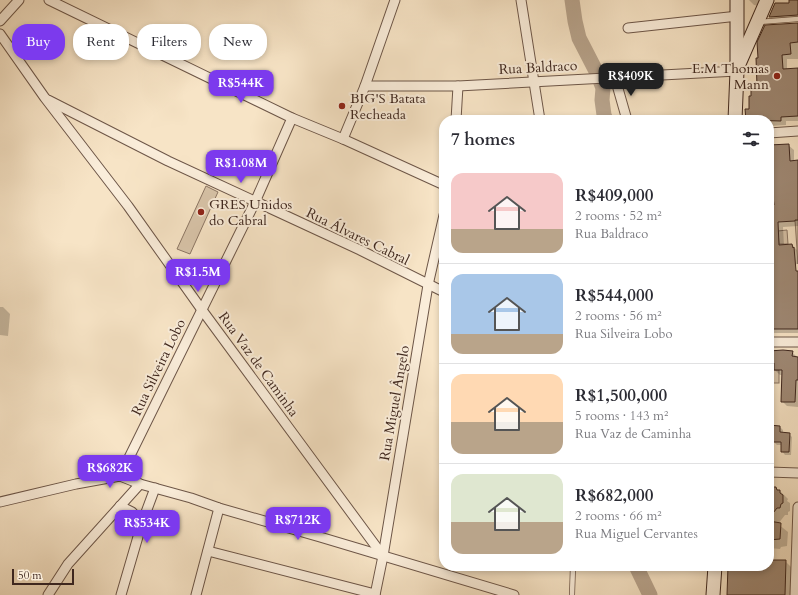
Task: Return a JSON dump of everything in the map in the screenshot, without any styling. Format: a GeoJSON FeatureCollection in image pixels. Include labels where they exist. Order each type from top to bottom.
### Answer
{"type":"FeatureCollection","features":[{"type":"Feature","properties":{"kind":"street"},"geometry":{"type":"LineString","coordinates":[[0,21],[19,0]]}},
{"type":"Feature","properties":{"kind":"street"},"geometry":{"type":"LineString","coordinates":[[49,0],[292,118],[343,139],[439,183]]}},
{"type":"Feature","properties":{"kind":"street"},"geometry":{"type":"LineString","coordinates":[[343,139],[365,86],[395,0]]}},
{"type":"Feature","properties":{"kind":"street"},"geometry":{"type":"LineString","coordinates":[[521,0],[539,115]]}},
{"type":"Feature","properties":{"kind":"street"},"geometry":{"type":"LineString","coordinates":[[628,28],[737,8],[748,12],[765,4]]}},
{"type":"Feature","properties":{"kind":"street"},"geometry":{"type":"LineString","coordinates":[[737,71],[765,4]]}},
{"type":"Feature","properties":{"kind":"street"},"geometry":{"type":"LineString","coordinates":[[735,115],[737,8]]}},
{"type":"Feature","properties":{"kind":"street","name":"Rua Vaz de Caminha"},"geometry":{"type":"LineString","coordinates":[[0,34],[45,98],[128,206],[202,310],[383,556]]}},
{"type":"Feature","properties":{"kind":"street","name":"Rua Baldraco"},"geometry":{"type":"LineString","coordinates":[[365,86],[458,86],[737,71]]}},
{"type":"Feature","properties":{"kind":"street"},"geometry":{"type":"LineString","coordinates":[[614,77],[625,115]]}},
{"type":"Feature","properties":{"kind":"street"},"geometry":{"type":"LineString","coordinates":[[456,115],[458,86]]}},
{"type":"Feature","properties":{"kind":"street","name":"Rua Álvares Cabral"},"geometry":{"type":"LineString","coordinates":[[45,98],[140,148],[360,250],[439,290]]}},
{"type":"Feature","properties":{"kind":"street","name":"Rua Silveira Lobo"},"geometry":{"type":"LineString","coordinates":[[120,476],[255,202],[292,118]]}},
{"type":"Feature","properties":{"kind":"street"},"geometry":{"type":"LineString","coordinates":[[774,133],[798,131]]}},
{"type":"Feature","properties":{"kind":"street","name":"Rua Miguel Ângelo"},"geometry":{"type":"LineString","coordinates":[[375,594],[383,556],[428,285],[439,237]]}},
{"type":"Feature","properties":{"kind":"street"},"geometry":{"type":"LineString","coordinates":[[774,342],[798,342]]}},
{"type":"Feature","properties":{"kind":"street"},"geometry":{"type":"LineString","coordinates":[[774,472],[798,473]]}},
{"type":"Feature","properties":{"kind":"street"},"geometry":{"type":"LineString","coordinates":[[0,502],[76,484],[120,476],[140,484],[191,498],[219,508],[514,595]]}},
{"type":"Feature","properties":{"kind":"street"},"geometry":{"type":"LineString","coordinates":[[48,595],[68,564],[140,484]]}},
{"type":"Feature","properties":{"kind":"street"},"geometry":{"type":"LineString","coordinates":[[121,595],[142,523],[155,488]]}},
{"type":"Feature","properties":{"kind":"street"},"geometry":{"type":"LineString","coordinates":[[120,506],[132,512],[142,523]]}},
{"type":"Feature","properties":{"kind":"street"},"geometry":{"type":"LineString","coordinates":[[795,595],[798,507]]}},
{"type":"Feature","properties":{"kind":"street"},"geometry":{"type":"LineString","coordinates":[[196,595],[219,508]]}},
{"type":"Feature","properties":{"kind":"street"},"geometry":{"type":"LineString","coordinates":[[208,551],[375,594]]}},
{"type":"Feature","properties":{"kind":"street"},"geometry":{"type":"LineString","coordinates":[[713,595],[715,571]]}},
{"type":"Feature","properties":{"kind":"lane"},"geometry":{"type":"LineString","coordinates":[[758,22],[798,19]]}},
{"type":"Feature","properties":{"kind":"lane"},"geometry":{"type":"LineString","coordinates":[[572,595],[573,571]]}},
{"type":"Feature","properties":{"kind":"shaded area"},"geometry":{"type":"Polygon","coordinates":[[[598,85],[603,85],[606,115],[602,115],[601,95],[599,95],[598,85]]]}},
{"type":"Feature","properties":{"kind":"shaded area","name":"GRES Unidos do Cabral"},"geometry":{"type":"Polygon","coordinates":[[[206,186],[218,192],[190,254],[177,249],[206,186]]]}},
{"type":"Feature","properties":{"kind":"shaded area"},"geometry":{"type":"Polygon","coordinates":[[[795,220],[798,220],[798,264],[795,220]]]}},
{"type":"Feature","properties":{"kind":"shaded area"},"geometry":{"type":"Polygon","coordinates":[[[787,230],[788,244],[779,244],[778,231],[787,230]]]}},
{"type":"Feature","properties":{"kind":"shaded area"},"geometry":{"type":"Polygon","coordinates":[[[774,370],[779,370],[779,383],[774,383],[774,370]]]}},
{"type":"Feature","properties":{"kind":"building"},"geometry":{"type":"Polygon","coordinates":[[[789,0],[798,0],[798,15],[769,17],[775,3],[789,3],[789,0]]]}},
{"type":"Feature","properties":{"kind":"building"},"geometry":{"type":"Polygon","coordinates":[[[798,23],[798,42],[790,43],[791,54],[782,55],[783,69],[798,68],[798,116],[781,117],[781,121],[774,121],[774,115],[746,115],[745,109],[749,109],[751,86],[757,86],[757,42],[765,25],[798,23]]]}},
{"type":"Feature","properties":{"kind":"building"},"geometry":{"type":"Polygon","coordinates":[[[789,144],[790,161],[798,160],[798,220],[778,222],[779,245],[792,244],[793,248],[794,247],[796,271],[798,271],[798,329],[774,329],[774,145],[789,144]]]}},
{"type":"Feature","properties":{"kind":"building"},"geometry":{"type":"Polygon","coordinates":[[[774,351],[793,351],[792,356],[798,357],[798,380],[796,380],[795,402],[781,402],[782,370],[774,370],[774,351]]]}},
{"type":"Feature","properties":{"kind":"building"},"geometry":{"type":"Polygon","coordinates":[[[774,425],[780,426],[780,432],[790,433],[789,452],[781,452],[781,442],[774,442],[774,425]]]}},
{"type":"Feature","properties":{"kind":"building"},"geometry":{"type":"Polygon","coordinates":[[[774,487],[776,487],[777,490],[780,490],[780,493],[783,495],[783,503],[781,504],[780,508],[777,508],[774,512],[774,487]]]}},
{"type":"Feature","properties":{"kind":"building"},"geometry":{"type":"Polygon","coordinates":[[[774,522],[781,523],[780,539],[774,540],[774,522]]]}},
{"type":"Feature","properties":{"kind":"building"},"geometry":{"type":"Polygon","coordinates":[[[774,560],[786,560],[785,595],[727,595],[728,571],[774,571],[774,560]]]}},
{"type":"Feature","properties":{"kind":"waterway"},"geometry":{"type":"LineString","coordinates":[[572,0],[579,38],[603,88],[602,100],[604,115]]}},
{"type":"Feature","properties":{"kind":"waterway"},"geometry":{"type":"LineString","coordinates":[[638,571],[650,595]]}},
{"type":"Feature","properties":{"kind":"place","name":"E.M Thomas Mann"},"geometry":{"type":"Point","coordinates":[777,76]}},
{"type":"Feature","properties":{"kind":"place","name":"BIG'S Batata Recheada"},"geometry":{"type":"Point","coordinates":[342,106]}},
{"type":"Feature","properties":{"kind":"place","name":"GRES Unidos do Cabral"},"geometry":{"type":"Point","coordinates":[201,212]}}]}
